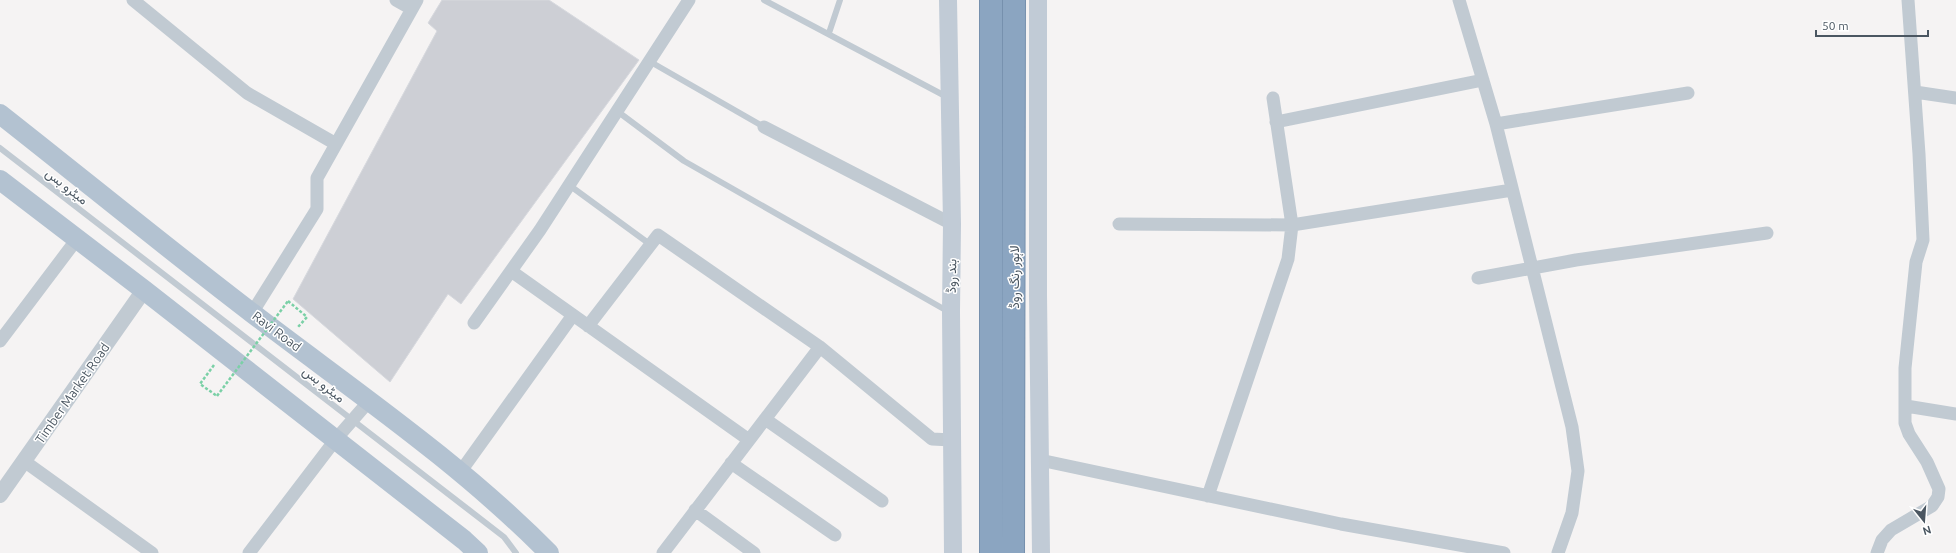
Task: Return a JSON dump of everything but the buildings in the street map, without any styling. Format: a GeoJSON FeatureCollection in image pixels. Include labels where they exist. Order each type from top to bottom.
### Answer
{"type":"FeatureCollection","features":[{"type":"Feature","properties":{"kind":"highway","name":"لاہور رنگ روڈ"},"geometry":{"type":"LineString","coordinates":[[991,0],[991,553]]}},
{"type":"Feature","properties":{"kind":"highway","name":"لاہور رنگ روڈ"},"geometry":{"type":"LineString","coordinates":[[1013,553],[1014,0]]}},
{"type":"Feature","properties":{"kind":"main road","name":"بند روڈ"},"geometry":{"type":"LineString","coordinates":[[948,0],[948,98],[952,224],[951,312],[954,553]]}},
{"type":"Feature","properties":{"kind":"main road"},"geometry":{"type":"LineString","coordinates":[[1038,0],[1038,295],[1041,553]]}},
{"type":"Feature","properties":{"kind":"main road","name":"Ravi Road"},"geometry":{"type":"LineString","coordinates":[[0,114],[252,313],[370,400],[461,471],[518,521],[549,553]]}},
{"type":"Feature","properties":{"kind":"main road"},"geometry":{"type":"LineString","coordinates":[[2,187],[77,239],[144,290],[223,353],[336,439],[478,553]]}},
{"type":"Feature","properties":{"kind":"street"},"geometry":{"type":"LineString","coordinates":[[133,0],[247,93],[336,144]]}},
{"type":"Feature","properties":{"kind":"street"},"geometry":{"type":"LineString","coordinates":[[252,313],[317,209],[317,178],[414,4],[396,0]]}},
{"type":"Feature","properties":{"kind":"street"},"geometry":{"type":"LineString","coordinates":[[474,323],[569,185],[689,0]]}},
{"type":"Feature","properties":{"kind":"street"},"geometry":{"type":"LineString","coordinates":[[1459,0],[1496,124],[1572,427],[1578,471],[1572,513],[1558,553]]}},
{"type":"Feature","properties":{"kind":"street"},"geometry":{"type":"LineString","coordinates":[[1877,553],[1882,540],[1891,530],[1932,506],[1938,497],[1939,489],[1927,462],[1909,434],[1905,422],[1905,368],[1916,262],[1923,240],[1908,0]]}},
{"type":"Feature","properties":{"kind":"street"},"geometry":{"type":"LineString","coordinates":[[1276,122],[1483,80]]}},
{"type":"Feature","properties":{"kind":"street"},"geometry":{"type":"LineString","coordinates":[[1914,92],[1956,98]]}},
{"type":"Feature","properties":{"kind":"street"},"geometry":{"type":"LineString","coordinates":[[1496,124],[1688,93]]}},
{"type":"Feature","properties":{"kind":"street"},"geometry":{"type":"LineString","coordinates":[[1208,496],[1288,259],[1292,225],[1273,98]]}},
{"type":"Feature","properties":{"kind":"street"},"geometry":{"type":"LineString","coordinates":[[764,127],[952,224]]}},
{"type":"Feature","properties":{"kind":"street"},"geometry":{"type":"LineString","coordinates":[[1119,224],[1292,225],[1512,190]]}},
{"type":"Feature","properties":{"kind":"street"},"geometry":{"type":"LineString","coordinates":[[1478,278],[1532,267],[1766,233]]}},
{"type":"Feature","properties":{"kind":"street"},"geometry":{"type":"LineString","coordinates":[[588,326],[658,235],[820,347],[932,439],[952,440]]}},
{"type":"Feature","properties":{"kind":"street"},"geometry":{"type":"LineString","coordinates":[[0,341],[77,239]]}},
{"type":"Feature","properties":{"kind":"street"},"geometry":{"type":"LineString","coordinates":[[511,271],[749,440]]}},
{"type":"Feature","properties":{"kind":"street","name":"Timber Market Road"},"geometry":{"type":"LineString","coordinates":[[0,495],[144,290]]}},
{"type":"Feature","properties":{"kind":"street"},"geometry":{"type":"LineString","coordinates":[[461,471],[573,315]]}},
{"type":"Feature","properties":{"kind":"street"},"geometry":{"type":"LineString","coordinates":[[663,553],[820,347]]}},
{"type":"Feature","properties":{"kind":"street"},"geometry":{"type":"LineString","coordinates":[[249,553],[336,439],[370,400]]}},
{"type":"Feature","properties":{"kind":"street"},"geometry":{"type":"LineString","coordinates":[[1906,406],[1956,414]]}},
{"type":"Feature","properties":{"kind":"street"},"geometry":{"type":"LineString","coordinates":[[765,419],[882,501]]}},
{"type":"Feature","properties":{"kind":"street"},"geometry":{"type":"LineString","coordinates":[[24,460],[152,553]]}},
{"type":"Feature","properties":{"kind":"street"},"geometry":{"type":"LineString","coordinates":[[1040,460],[1341,524],[1504,553]]}},
{"type":"Feature","properties":{"kind":"street"},"geometry":{"type":"LineString","coordinates":[[731,463],[834,535]]}},
{"type":"Feature","properties":{"kind":"street"},"geometry":{"type":"LineString","coordinates":[[695,510],[754,553]]}},
{"type":"Feature","properties":{"kind":"lane"},"geometry":{"type":"LineString","coordinates":[[764,0],[829,33],[948,98]]}},
{"type":"Feature","properties":{"kind":"lane"},"geometry":{"type":"LineString","coordinates":[[829,33],[840,0]]}},
{"type":"Feature","properties":{"kind":"lane"},"geometry":{"type":"LineString","coordinates":[[649,61],[764,127]]}},
{"type":"Feature","properties":{"kind":"lane"},"geometry":{"type":"LineString","coordinates":[[617,111],[684,161],[951,312]]}},
{"type":"Feature","properties":{"kind":"lane","name":"میٹرو بس"},"geometry":{"type":"LineString","coordinates":[[0,148],[504,537],[516,553]]}},
{"type":"Feature","properties":{"kind":"lane"},"geometry":{"type":"LineString","coordinates":[[569,185],[651,245]]}},
{"type":"Feature","properties":{"kind":"path"},"geometry":{"type":"LineString","coordinates":[[223,353],[200,384],[217,396],[288,301],[307,317]]}}]}
